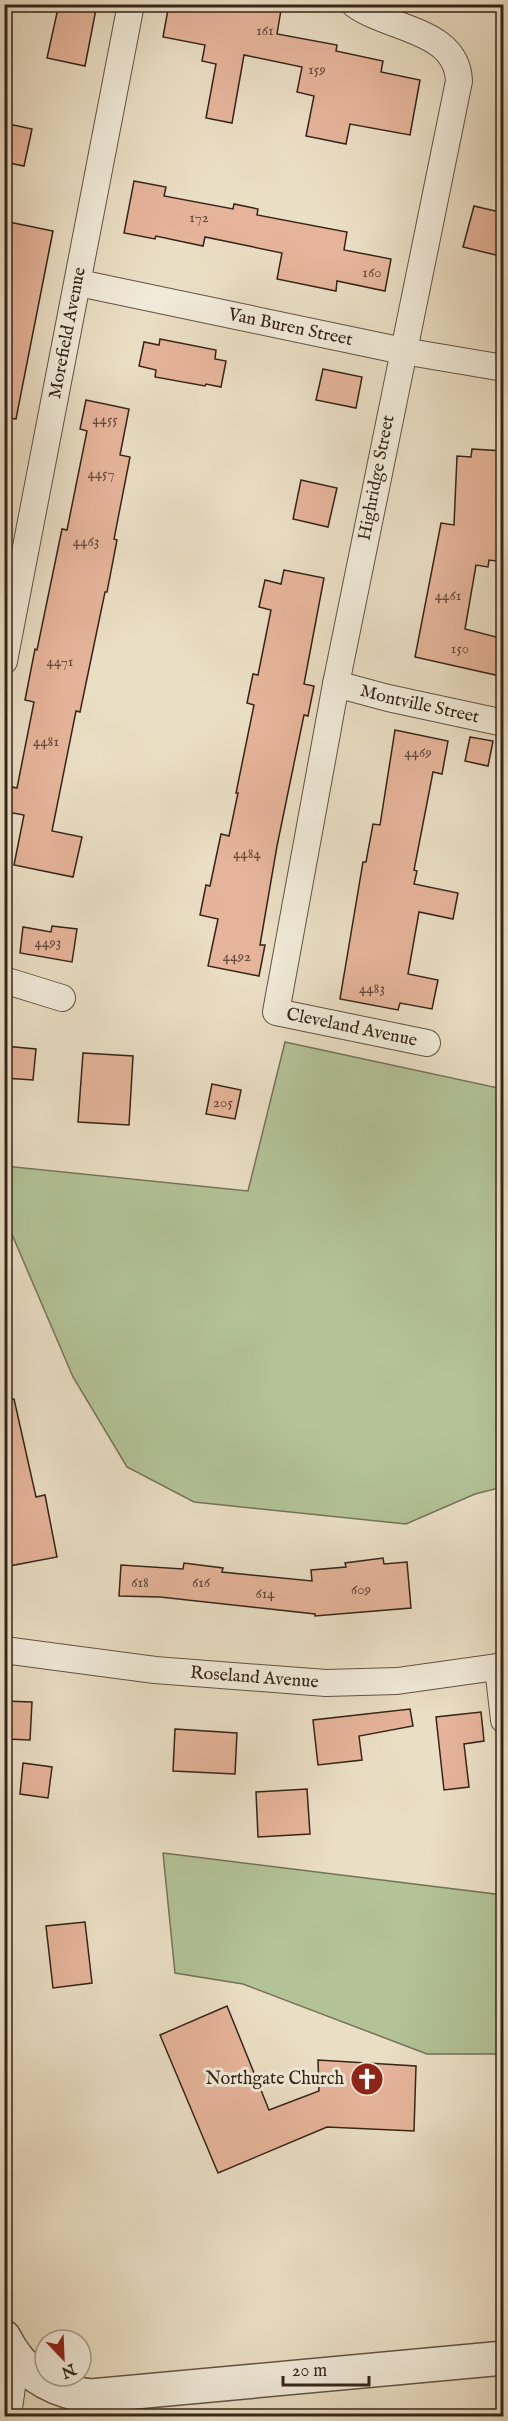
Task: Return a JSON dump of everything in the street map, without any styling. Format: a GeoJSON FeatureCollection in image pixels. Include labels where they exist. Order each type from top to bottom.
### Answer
{"type":"FeatureCollection","features":[{"type":"Feature","properties":{"kind":"street","name":"Morefield Avenue"},"geometry":{"type":"LineString","coordinates":[[4,661],[79,283],[131,4]]}},
{"type":"Feature","properties":{"kind":"street","name":"Highridge Street"},"geometry":{"type":"LineString","coordinates":[[276,1012],[336,684],[457,92],[459,71],[449,51],[440,43],[368,13],[354,4]]}},
{"type":"Feature","properties":{"kind":"street","name":"Van Buren Street"},"geometry":{"type":"LineString","coordinates":[[79,283],[403,351],[504,368]]}},
{"type":"Feature","properties":{"kind":"street","name":"Montville Street"},"geometry":{"type":"LineString","coordinates":[[336,684],[388,698],[504,723]]}},
{"type":"Feature","properties":{"kind":"street"},"geometry":{"type":"LineString","coordinates":[[4,980],[62,998]]}},
{"type":"Feature","properties":{"kind":"street","name":"Cleveland Avenue"},"geometry":{"type":"LineString","coordinates":[[276,1012],[427,1043]]}},
{"type":"Feature","properties":{"kind":"street","name":"Roseland Avenue"},"geometry":{"type":"LineString","coordinates":[[4,1650],[155,1670],[326,1683],[397,1681],[501,1666]]}},
{"type":"Feature","properties":{"kind":"street"},"geometry":{"type":"LineString","coordinates":[[501,1666],[504,1720]]}},
{"type":"Feature","properties":{"kind":"street"},"geometry":{"type":"LineString","coordinates":[[10,2347],[27,2370],[56,2389],[91,2396],[504,2358]]}},
{"type":"Feature","properties":{"kind":"street"},"geometry":{"type":"LineString","coordinates":[[8,2416],[10,2347]]}},
{"type":"Feature","properties":{"kind":"green space"},"geometry":{"type":"Polygon","coordinates":[[[285,1042],[503,1089],[503,1487],[475,1494],[406,1524],[194,1502],[127,1467],[73,1377],[5,1218],[5,1166],[248,1191],[285,1042]]]}},
{"type":"Feature","properties":{"kind":"green space"},"geometry":{"type":"Polygon","coordinates":[[[163,1853],[503,1895],[503,2054],[427,2054],[243,1984],[175,1973],[163,1853]]]}},
{"type":"Feature","properties":{"kind":"building"},"geometry":{"type":"Polygon","coordinates":[[[59,4],[97,4],[85,66],[47,58],[59,4]]]}},
{"type":"Feature","properties":{"kind":"building"},"geometry":{"type":"Polygon","coordinates":[[[169,4],[282,4],[277,34],[337,45],[336,51],[383,61],[381,72],[420,80],[410,135],[350,124],[346,144],[306,136],[314,96],[297,92],[302,67],[244,55],[232,123],[206,118],[216,64],[202,61],[205,45],[163,37],[169,4]]]}},
{"type":"Feature","properties":{"kind":"building"},"geometry":{"type":"Polygon","coordinates":[[[4,123],[32,129],[24,166],[4,162],[4,123]]]}},
{"type":"Feature","properties":{"kind":"building"},"geometry":{"type":"Polygon","coordinates":[[[134,181],[166,187],[164,196],[233,209],[234,204],[258,209],[257,215],[347,232],[344,250],[391,259],[385,291],[337,281],[336,291],[277,279],[282,253],[205,237],[203,246],[156,236],[155,239],[124,233],[134,181]]]}},
{"type":"Feature","properties":{"kind":"building"},"geometry":{"type":"Polygon","coordinates":[[[474,206],[504,213],[504,257],[463,247],[474,206]]]}},
{"type":"Feature","properties":{"kind":"building"},"geometry":{"type":"Polygon","coordinates":[[[4,221],[53,231],[16,419],[4,418],[4,221]]]}},
{"type":"Feature","properties":{"kind":"building"},"geometry":{"type":"Polygon","coordinates":[[[160,339],[216,350],[215,359],[226,361],[221,387],[155,377],[156,370],[139,366],[144,342],[159,345],[160,339]]]}},
{"type":"Feature","properties":{"kind":"building"},"geometry":{"type":"Polygon","coordinates":[[[323,369],[362,377],[356,408],[316,400],[323,369]]]}},
{"type":"Feature","properties":{"kind":"building"},"geometry":{"type":"Polygon","coordinates":[[[86,400],[129,409],[120,455],[130,457],[114,539],[117,540],[107,592],[105,592],[80,712],[76,711],[52,831],[82,837],[73,877],[14,865],[24,815],[7,812],[12,787],[17,788],[34,702],[25,700],[35,649],[37,650],[62,529],[67,530],[87,431],[80,429],[86,400]]]}},
{"type":"Feature","properties":{"kind":"building"},"geometry":{"type":"Polygon","coordinates":[[[472,449],[504,451],[504,562],[489,560],[488,567],[476,565],[465,629],[504,639],[504,662],[500,676],[415,657],[441,523],[454,525],[457,456],[471,457],[472,449]]]}},
{"type":"Feature","properties":{"kind":"building"},"geometry":{"type":"Polygon","coordinates":[[[301,480],[337,488],[328,527],[293,519],[301,480]]]}},
{"type":"Feature","properties":{"kind":"building"},"geometry":{"type":"Polygon","coordinates":[[[284,570],[324,578],[304,684],[314,686],[308,716],[304,715],[277,846],[260,945],[265,945],[259,976],[208,966],[218,919],[200,915],[206,885],[210,886],[221,834],[229,836],[238,793],[236,793],[254,705],[247,703],[253,674],[258,675],[271,610],[259,607],[265,580],[281,584],[284,570]]]}},
{"type":"Feature","properties":{"kind":"building"},"geometry":{"type":"Polygon","coordinates":[[[395,730],[448,741],[442,774],[433,772],[414,870],[417,871],[414,884],[458,893],[453,919],[419,912],[408,974],[438,980],[432,1009],[400,1003],[398,1010],[340,999],[363,862],[366,862],[373,824],[380,825],[395,730]]]}},
{"type":"Feature","properties":{"kind":"building"},"geometry":{"type":"Polygon","coordinates":[[[470,737],[493,741],[488,766],[465,761],[470,737]]]}},
{"type":"Feature","properties":{"kind":"building"},"geometry":{"type":"Polygon","coordinates":[[[52,926],[77,929],[72,962],[20,953],[23,927],[51,932],[52,926]]]}},
{"type":"Feature","properties":{"kind":"building"},"geometry":{"type":"Polygon","coordinates":[[[4,1046],[36,1049],[33,1080],[4,1078],[4,1046]]]}},
{"type":"Feature","properties":{"kind":"building"},"geometry":{"type":"Polygon","coordinates":[[[83,1053],[133,1056],[129,1125],[78,1122],[83,1053]]]}},
{"type":"Feature","properties":{"kind":"building"},"geometry":{"type":"Polygon","coordinates":[[[212,1084],[241,1090],[235,1119],[206,1114],[212,1084]]]}},
{"type":"Feature","properties":{"kind":"building"},"geometry":{"type":"Polygon","coordinates":[[[14,1399],[36,1497],[45,1495],[57,1557],[4,1567],[4,1400],[14,1399]]]}},
{"type":"Feature","properties":{"kind":"building"},"geometry":{"type":"Polygon","coordinates":[[[383,1558],[384,1564],[407,1562],[411,1608],[315,1616],[315,1614],[160,1597],[119,1596],[121,1565],[183,1569],[184,1563],[223,1568],[222,1572],[312,1581],[311,1570],[346,1567],[345,1563],[383,1558]]]}},
{"type":"Feature","properties":{"kind":"building"},"geometry":{"type":"Polygon","coordinates":[[[4,1701],[32,1702],[30,1740],[6,1739],[4,1701]]]}},
{"type":"Feature","properties":{"kind":"building"},"geometry":{"type":"Polygon","coordinates":[[[410,1709],[413,1726],[359,1736],[362,1760],[318,1765],[313,1720],[410,1709]]]}},
{"type":"Feature","properties":{"kind":"building"},"geometry":{"type":"Polygon","coordinates":[[[481,1712],[484,1741],[464,1744],[469,1787],[444,1790],[436,1717],[481,1712]]]}},
{"type":"Feature","properties":{"kind":"building"},"geometry":{"type":"Polygon","coordinates":[[[175,1729],[237,1733],[235,1774],[173,1771],[175,1729]]]}},
{"type":"Feature","properties":{"kind":"building"},"geometry":{"type":"Polygon","coordinates":[[[23,1763],[52,1767],[48,1798],[20,1794],[23,1763]]]}},
{"type":"Feature","properties":{"kind":"building"},"geometry":{"type":"Polygon","coordinates":[[[307,1789],[310,1834],[258,1837],[256,1792],[307,1789]]]}},
{"type":"Feature","properties":{"kind":"building"},"geometry":{"type":"Polygon","coordinates":[[[85,1922],[92,1983],[53,1988],[46,1926],[85,1922]]]}},
{"type":"Feature","properties":{"kind":"building","name":"Northgate Church"},"geometry":{"type":"Polygon","coordinates":[[[227,2006],[269,2110],[319,2091],[318,2060],[416,2066],[414,2131],[327,2127],[218,2173],[160,2035],[227,2006]]]}},
{"type":"Feature","properties":{"kind":"place","name":"Northgate Church"},"geometry":{"type":"Point","coordinates":[367,2079]}}]}
